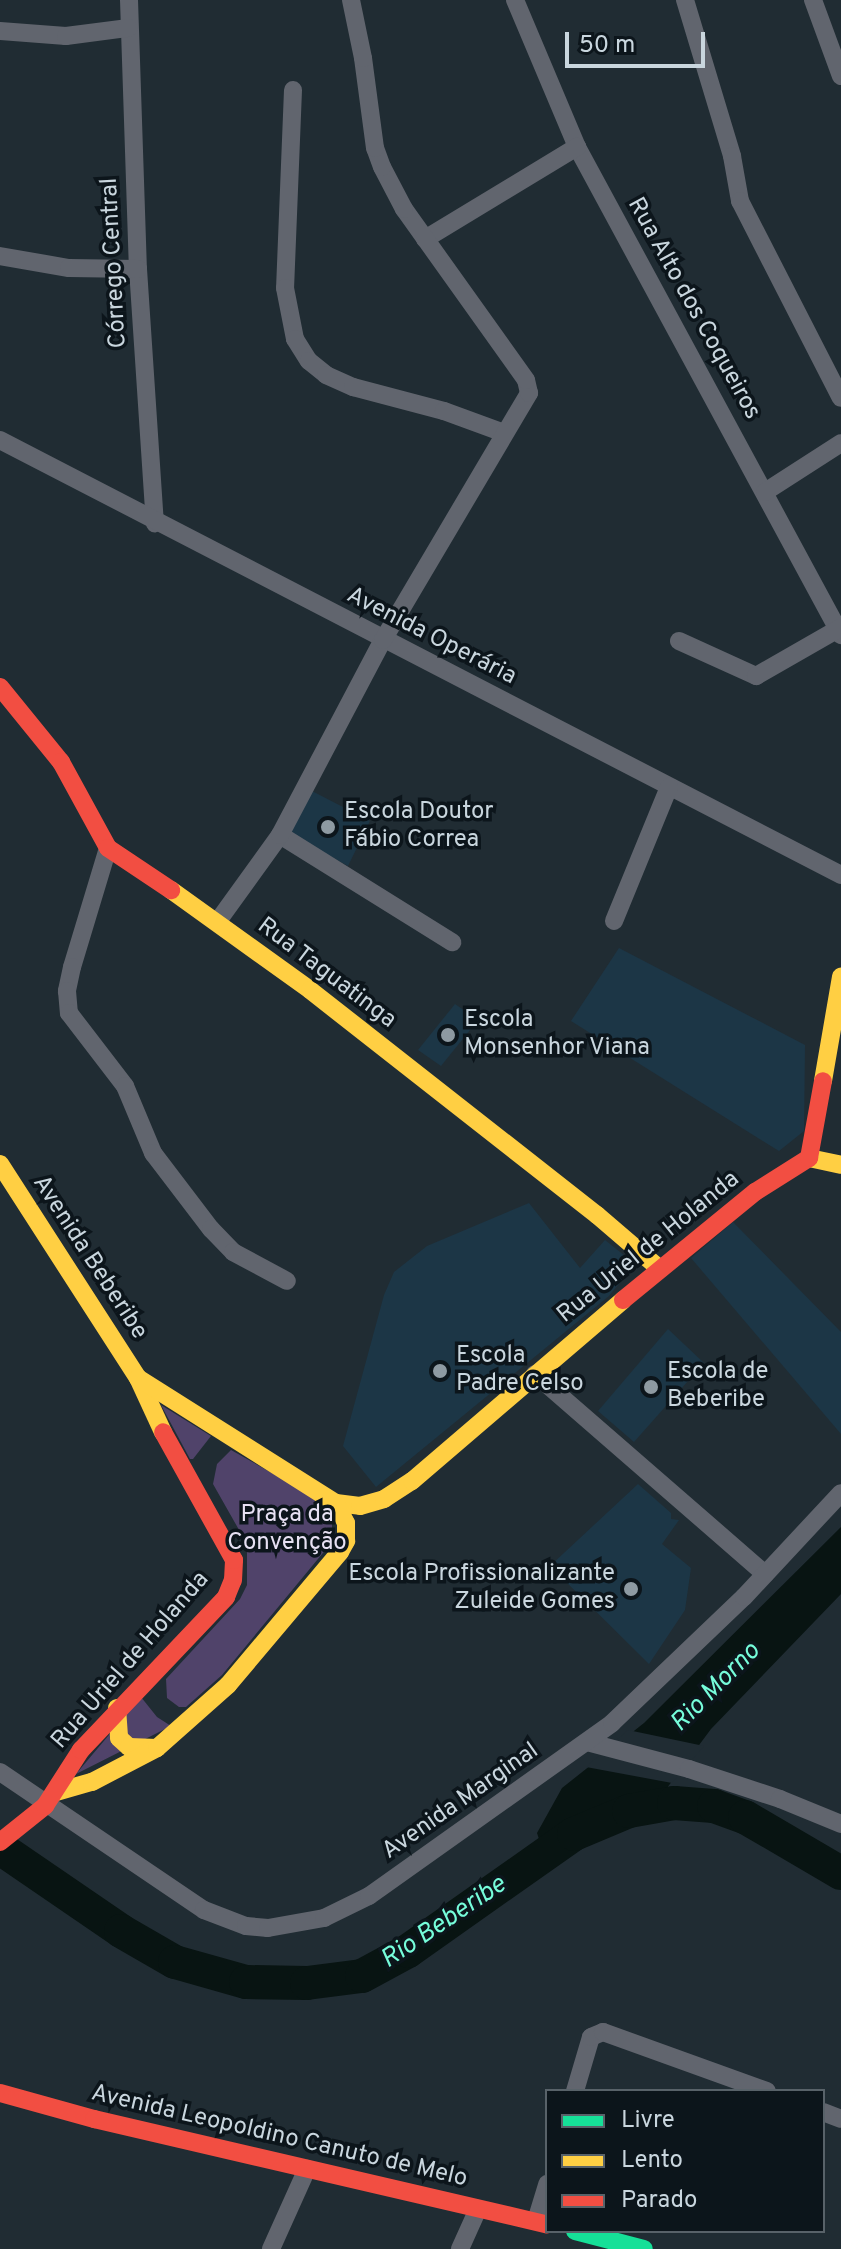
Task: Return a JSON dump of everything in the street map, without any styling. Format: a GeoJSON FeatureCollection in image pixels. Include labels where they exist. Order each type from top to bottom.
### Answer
{"type":"FeatureCollection","features":[{"type":"Feature","properties":{"kind":"main road","name":"Rua Taguatinga"},"geometry":{"type":"LineString","coordinates":[[0,687],[61,762],[108,848],[218,921],[585,1205],[660,1269]]}},
{"type":"Feature","properties":{"kind":"main road"},"geometry":{"type":"LineString","coordinates":[[841,977],[809,1158],[841,1165]]}},
{"type":"Feature","properties":{"kind":"main road","name":"Rua Uriel de Holanda"},"geometry":{"type":"LineString","coordinates":[[336,1503],[360,1506],[384,1499],[412,1481],[660,1269],[755,1192],[809,1158]]}},
{"type":"Feature","properties":{"kind":"main road","name":"Avenida Beberibe"},"geometry":{"type":"LineString","coordinates":[[0,1164],[138,1378],[180,1467],[234,1560]]}},
{"type":"Feature","properties":{"kind":"main road","name":"Avenida Beberibe"},"geometry":{"type":"LineString","coordinates":[[138,1378],[336,1503]]}},
{"type":"Feature","properties":{"kind":"main road"},"geometry":{"type":"LineString","coordinates":[[180,1467],[185,1444],[193,1436],[205,1432],[229,1433]]}},
{"type":"Feature","properties":{"kind":"main road","name":"Rua Uriel de Holanda"},"geometry":{"type":"LineString","coordinates":[[0,1842],[51,1799],[92,1782],[157,1748],[228,1685],[340,1552],[346,1541],[346,1523],[336,1503]]}},
{"type":"Feature","properties":{"kind":"main road","name":"Rua Uriel de Holanda"},"geometry":{"type":"LineString","coordinates":[[51,1799],[81,1750],[117,1708],[167,1662],[226,1597],[233,1580],[234,1560]]}},
{"type":"Feature","properties":{"kind":"main road"},"geometry":{"type":"LineString","coordinates":[[117,1708],[115,1727],[119,1738],[129,1747],[157,1748]]}},
{"type":"Feature","properties":{"kind":"main road","name":"Avenida Leopoldino Canuto de Melo"},"geometry":{"type":"LineString","coordinates":[[0,2093],[541,2223]]}},
{"type":"Feature","properties":{"kind":"main road"},"geometry":{"type":"LineString","coordinates":[[583,2233],[644,2249]]}},
{"type":"Feature","properties":{"kind":"street","name":"Córrego Central"},"geometry":{"type":"LineString","coordinates":[[129,0],[138,269],[155,523]]}},
{"type":"Feature","properties":{"kind":"street"},"geometry":{"type":"LineString","coordinates":[[218,921],[280,835],[383,640],[525,401],[529,384],[404,209],[375,148],[363,58],[351,0]]}},
{"type":"Feature","properties":{"kind":"street","name":"Rua Alto dos Coqueiros"},"geometry":{"type":"LineString","coordinates":[[515,0],[577,147],[839,632]]}},
{"type":"Feature","properties":{"kind":"street"},"geometry":{"type":"LineString","coordinates":[[685,0],[732,156],[740,201],[841,398]]}},
{"type":"Feature","properties":{"kind":"street"},"geometry":{"type":"LineString","coordinates":[[816,8],[841,76]]}},
{"type":"Feature","properties":{"kind":"street"},"geometry":{"type":"LineString","coordinates":[[0,31],[66,36],[128,28]]}},
{"type":"Feature","properties":{"kind":"street"},"geometry":{"type":"LineString","coordinates":[[293,90],[285,288],[295,339],[309,361],[326,375],[353,387],[444,411],[504,433]]}},
{"type":"Feature","properties":{"kind":"street"},"geometry":{"type":"LineString","coordinates":[[425,239],[577,147]]}},
{"type":"Feature","properties":{"kind":"street"},"geometry":{"type":"LineString","coordinates":[[0,256],[69,268],[138,269]]}},
{"type":"Feature","properties":{"kind":"street","name":"Avenida Operária"},"geometry":{"type":"LineString","coordinates":[[0,440],[155,523],[841,875]]}},
{"type":"Feature","properties":{"kind":"street"},"geometry":{"type":"LineString","coordinates":[[765,492],[841,443]]}},
{"type":"Feature","properties":{"kind":"street"},"geometry":{"type":"LineString","coordinates":[[679,641],[756,676],[839,632]]}},
{"type":"Feature","properties":{"kind":"street"},"geometry":{"type":"LineString","coordinates":[[614,921],[669,787]]}},
{"type":"Feature","properties":{"kind":"street"},"geometry":{"type":"LineString","coordinates":[[280,835],[452,942]]}},
{"type":"Feature","properties":{"kind":"street"},"geometry":{"type":"LineString","coordinates":[[108,848],[72,967],[67,991],[69,1013],[125,1086],[153,1153],[211,1229],[233,1252],[287,1281]]}},
{"type":"Feature","properties":{"kind":"street"},"geometry":{"type":"LineString","coordinates":[[535,1374],[765,1574]]}},
{"type":"Feature","properties":{"kind":"street","name":"Avenida Marginal"},"geometry":{"type":"LineString","coordinates":[[0,1772],[51,1799],[204,1910],[246,1926],[268,1928],[324,1918],[369,1896],[595,1745],[612,1723],[765,1574],[841,1493]]}},
{"type":"Feature","properties":{"kind":"street"},"geometry":{"type":"LineString","coordinates":[[595,1745],[689,1769],[780,1799],[841,1824]]}},
{"type":"Feature","properties":{"kind":"street"},"geometry":{"type":"LineString","coordinates":[[576,2089],[591,2037],[597,2033],[611,2033],[762,2089]]}},
{"type":"Feature","properties":{"kind":"street"},"geometry":{"type":"LineString","coordinates":[[271,2249],[307,2169]]}},
{"type":"Feature","properties":{"kind":"street"},"geometry":{"type":"LineString","coordinates":[[541,2223],[545,2197]]}},
{"type":"Feature","properties":{"kind":"street"},"geometry":{"type":"LineString","coordinates":[[460,2249],[478,2209]]}},
{"type":"Feature","properties":{"kind":"shaded area","name":"Escola Doutor Fábio Correa"},"geometry":{"type":"Polygon","coordinates":[[[312,791],[370,821],[348,866],[286,832],[312,791]]]}},
{"type":"Feature","properties":{"kind":"shaded area"},"geometry":{"type":"Polygon","coordinates":[[[619,948],[805,1045],[804,1131],[779,1151],[571,1021],[619,948]]]}},
{"type":"Feature","properties":{"kind":"shaded area","name":"Escola Monsenhor Viana"},"geometry":{"type":"Polygon","coordinates":[[[455,1004],[478,1020],[441,1066],[418,1050],[455,1004]]]}},
{"type":"Feature","properties":{"kind":"shaded area","name":"Escola Padre Celso"},"geometry":{"type":"Polygon","coordinates":[[[529,1203],[580,1268],[605,1240],[635,1264],[609,1296],[376,1487],[343,1446],[384,1295],[394,1272],[427,1246],[529,1203]]]}},
{"type":"Feature","properties":{"kind":"shaded area"},"geometry":{"type":"Polygon","coordinates":[[[733,1222],[841,1332],[841,1434],[691,1258],[733,1222]]]}},
{"type":"Feature","properties":{"kind":"shaded area","name":"Escola de Beberibe"},"geometry":{"type":"Polygon","coordinates":[[[668,1329],[704,1363],[634,1442],[598,1411],[668,1329]]]}},
{"type":"Feature","properties":{"kind":"shaded area","name":"Escola Profissionalizante Zuleide Gomes"},"geometry":{"type":"Polygon","coordinates":[[[638,1484],[671,1513],[671,1519],[679,1520],[662,1544],[691,1568],[685,1610],[649,1664],[550,1566],[638,1484]]]}},
{"type":"Feature","properties":{"kind":"green space","name":"Praça da Convenção"},"geometry":{"type":"Polygon","coordinates":[[[161,1405],[211,1436],[193,1459],[190,1459],[161,1405]]]}},
{"type":"Feature","properties":{"kind":"green space","name":"Praça da Convenção"},"geometry":{"type":"Polygon","coordinates":[[[231,1450],[320,1500],[332,1520],[332,1542],[222,1675],[186,1707],[179,1707],[167,1698],[166,1679],[240,1599],[247,1585],[247,1544],[213,1484],[217,1464],[231,1450]]]}},
{"type":"Feature","properties":{"kind":"green space"},"geometry":{"type":"Polygon","coordinates":[[[141,1697],[157,1717],[171,1726],[76,1774],[141,1697]]]}},
{"type":"Feature","properties":{"kind":"water","name":"Rio Morno"},"geometry":{"type":"Polygon","coordinates":[[[841,1527],[841,1594],[711,1729],[664,1792],[619,1800],[540,1842],[537,1833],[562,1788],[644,1723],[841,1527]]]}},
{"type":"Feature","properties":{"kind":"pier"},"geometry":{"type":"Polygon","coordinates":[[[628,1730],[704,1746],[672,1783],[586,1767],[628,1730]]]}},
{"type":"Feature","properties":{"kind":"waterway","name":"Rio Beberibe"},"geometry":{"type":"LineString","coordinates":[[0,1848],[121,1931],[175,1962],[246,1982],[307,1983],[362,1976],[408,1951],[574,1834],[629,1811],[674,1803],[714,1806],[745,1817],[841,1873]]}},
{"type":"Feature","properties":{"kind":"traffic: fast"},"geometry":{"type":"LineString","coordinates":[[583,2233],[644,2249]]}},
{"type":"Feature","properties":{"kind":"traffic: slow"},"geometry":{"type":"LineString","coordinates":[[171,890],[310,990],[597,1215],[660,1269]]}},
{"type":"Feature","properties":{"kind":"traffic: slow"},"geometry":{"type":"LineString","coordinates":[[823,1081],[841,977]]}},
{"type":"Feature","properties":{"kind":"traffic: slow"},"geometry":{"type":"LineString","coordinates":[[809,1158],[841,1165]]}},
{"type":"Feature","properties":{"kind":"traffic: slow"},"geometry":{"type":"LineString","coordinates":[[0,1164],[138,1378],[163,1432]]}},
{"type":"Feature","properties":{"kind":"traffic: slow"},"geometry":{"type":"LineString","coordinates":[[138,1378],[336,1503],[360,1506],[384,1499],[412,1481],[623,1300]]}},
{"type":"Feature","properties":{"kind":"traffic: slow"},"geometry":{"type":"LineString","coordinates":[[56,1792],[92,1782],[157,1748],[228,1685],[340,1552],[346,1541],[346,1523],[336,1503]]}},
{"type":"Feature","properties":{"kind":"traffic: slow"},"geometry":{"type":"LineString","coordinates":[[117,1708],[119,1738],[129,1747],[157,1748]]}},
{"type":"Feature","properties":{"kind":"traffic: jam"},"geometry":{"type":"LineString","coordinates":[[0,687],[61,762],[108,848],[171,890]]}},
{"type":"Feature","properties":{"kind":"traffic: jam"},"geometry":{"type":"LineString","coordinates":[[623,1300],[755,1192],[809,1158],[823,1081]]}},
{"type":"Feature","properties":{"kind":"traffic: jam"},"geometry":{"type":"LineString","coordinates":[[0,1842],[45,1806],[81,1750],[226,1597],[233,1580],[234,1560],[163,1432]]}},
{"type":"Feature","properties":{"kind":"traffic: jam"},"geometry":{"type":"LineString","coordinates":[[0,2093],[94,2119],[545,2224]]}},
{"type":"Feature","properties":{"kind":"place","name":"Escola Doutor Fábio Correa"},"geometry":{"type":"Point","coordinates":[328,827]}},
{"type":"Feature","properties":{"kind":"place","name":"Escola Monsenhor Viana"},"geometry":{"type":"Point","coordinates":[448,1035]}},
{"type":"Feature","properties":{"kind":"place","name":"Escola Padre Celso"},"geometry":{"type":"Point","coordinates":[440,1371]}},
{"type":"Feature","properties":{"kind":"place","name":"Escola de Beberibe"},"geometry":{"type":"Point","coordinates":[651,1387]}},
{"type":"Feature","properties":{"kind":"place","name":"Escola Profissionalizante Zuleide Gomes"},"geometry":{"type":"Point","coordinates":[631,1589]}}]}
